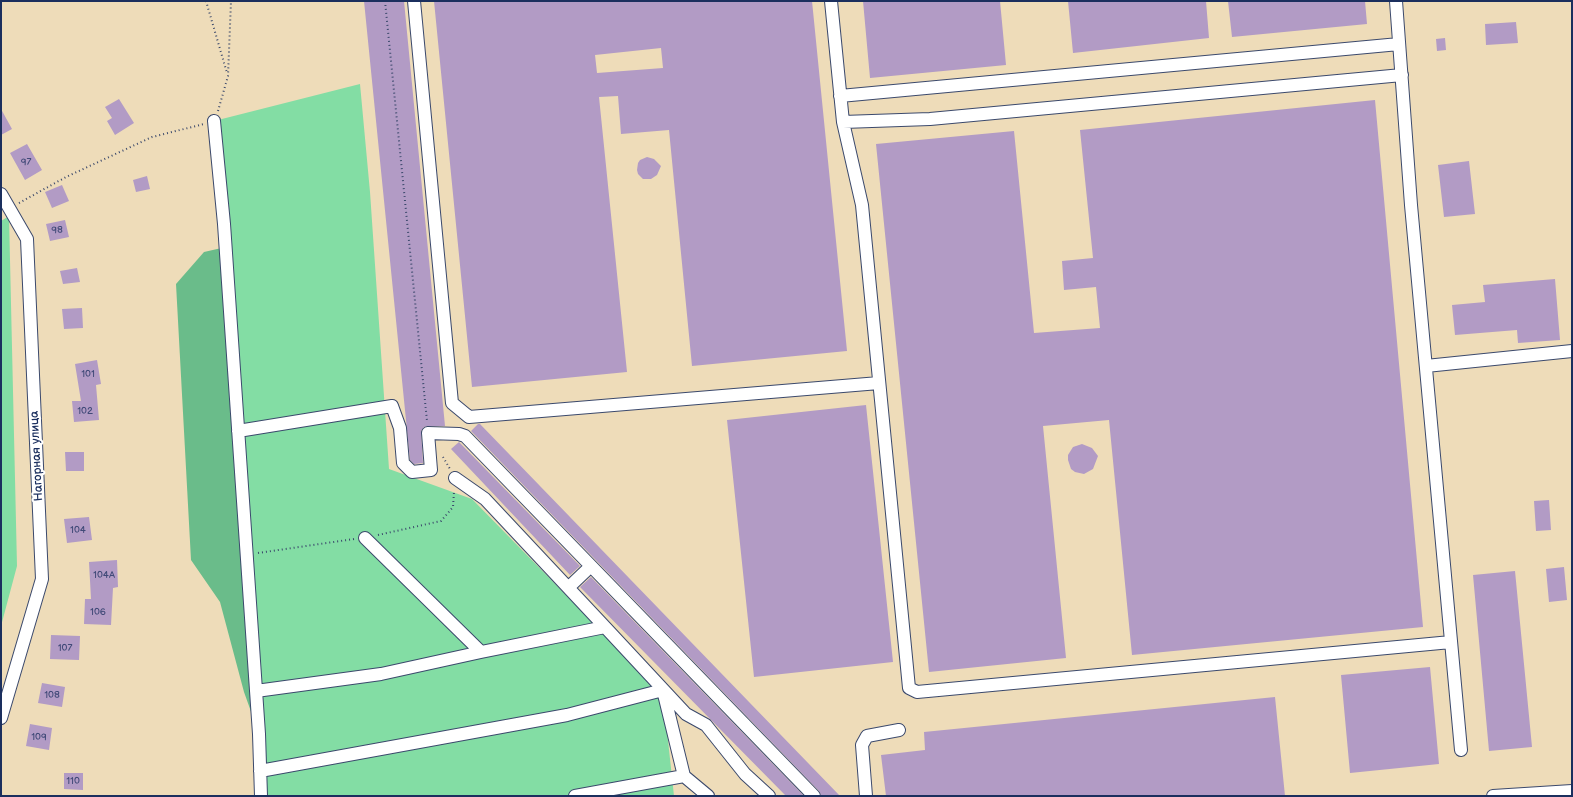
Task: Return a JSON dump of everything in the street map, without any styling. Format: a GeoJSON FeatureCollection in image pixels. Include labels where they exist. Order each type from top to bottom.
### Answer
{"type":"FeatureCollection","features":[{"type":"Feature","properties":{"kind":"street"},"geometry":{"type":"LineString","coordinates":[[414,1],[452,403],[469,417],[879,383]]}},
{"type":"Feature","properties":{"kind":"street"},"geometry":{"type":"LineString","coordinates":[[831,1],[843,122],[862,205],[909,688],[917,692],[1451,642]]}},
{"type":"Feature","properties":{"kind":"street"},"geometry":{"type":"LineString","coordinates":[[1396,1],[1411,205],[1461,750]]}},
{"type":"Feature","properties":{"kind":"street"},"geometry":{"type":"LineString","coordinates":[[840,96],[1399,44]]}},
{"type":"Feature","properties":{"kind":"street"},"geometry":{"type":"LineString","coordinates":[[843,122],[930,119],[1402,75]]}},
{"type":"Feature","properties":{"kind":"street"},"geometry":{"type":"LineString","coordinates":[[214,122],[224,224],[256,692],[261,796]]}},
{"type":"Feature","properties":{"kind":"street","name":"Нагорная улица"},"geometry":{"type":"LineString","coordinates":[[1,194],[27,239],[42,580],[1,718]]}},
{"type":"Feature","properties":{"kind":"street"},"geometry":{"type":"LineString","coordinates":[[1426,366],[1572,351]]}},
{"type":"Feature","properties":{"kind":"street"},"geometry":{"type":"LineString","coordinates":[[238,431],[392,406],[400,428],[403,464],[412,472],[431,470],[428,433],[459,434],[465,436],[814,796]]}},
{"type":"Feature","properties":{"kind":"street"},"geometry":{"type":"LineString","coordinates":[[455,478],[486,499],[663,690],[686,714],[706,725],[745,774],[769,796]]}},
{"type":"Feature","properties":{"kind":"street"},"geometry":{"type":"LineString","coordinates":[[365,538],[481,652]]}},
{"type":"Feature","properties":{"kind":"street"},"geometry":{"type":"LineString","coordinates":[[569,588],[591,566]]}},
{"type":"Feature","properties":{"kind":"street"},"geometry":{"type":"LineString","coordinates":[[256,692],[381,674],[605,627]]}},
{"type":"Feature","properties":{"kind":"street"},"geometry":{"type":"LineString","coordinates":[[260,771],[567,714],[663,690]]}},
{"type":"Feature","properties":{"kind":"street"},"geometry":{"type":"LineString","coordinates":[[663,690],[684,776],[708,796]]}},
{"type":"Feature","properties":{"kind":"street"},"geometry":{"type":"LineString","coordinates":[[866,796],[862,745],[867,736],[899,730]]}},
{"type":"Feature","properties":{"kind":"street"},"geometry":{"type":"LineString","coordinates":[[574,796],[684,776]]}},
{"type":"Feature","properties":{"kind":"street"},"geometry":{"type":"LineString","coordinates":[[1493,796],[1572,791]]}},
{"type":"Feature","properties":{"kind":"path"},"geometry":{"type":"LineString","coordinates":[[206,1],[228,76]]}},
{"type":"Feature","properties":{"kind":"path"},"geometry":{"type":"LineString","coordinates":[[10,209],[66,177],[152,136],[214,122],[228,76],[231,1]]}},
{"type":"Feature","properties":{"kind":"path"},"geometry":{"type":"LineString","coordinates":[[385,1],[428,433]]}},
{"type":"Feature","properties":{"kind":"path"},"geometry":{"type":"LineString","coordinates":[[247,554],[365,538],[441,521],[453,507],[455,478],[440,452]]}},
{"type":"Feature","properties":{"kind":"green space"},"geometry":{"type":"Polygon","coordinates":[[[360,84],[370,192],[389,469],[472,499],[663,694],[674,796],[261,796],[214,121],[360,84]]]}},
{"type":"Feature","properties":{"kind":"green space"},"geometry":{"type":"Polygon","coordinates":[[[9,216],[17,566],[1,626],[1,221],[9,216]]]}},
{"type":"Feature","properties":{"kind":"green space"},"geometry":{"type":"Polygon","coordinates":[[[226,247],[259,734],[244,692],[220,602],[191,560],[176,284],[204,252],[226,247]]]}},
{"type":"Feature","properties":{"kind":"building"},"geometry":{"type":"Polygon","coordinates":[[[364,1],[404,1],[445,426],[428,426],[424,427],[421,431],[423,463],[414,464],[410,460],[364,1]]]}},
{"type":"Feature","properties":{"kind":"building"},"geometry":{"type":"Polygon","coordinates":[[[434,1],[812,1],[847,351],[692,366],[669,130],[621,134],[618,96],[599,97],[627,372],[472,387],[434,1]],[[661,48],[595,55],[597,73],[663,68],[661,48]]]}},
{"type":"Feature","properties":{"kind":"building"},"geometry":{"type":"Polygon","coordinates":[[[863,1],[1000,1],[1006,65],[870,78],[863,1]]]}},
{"type":"Feature","properties":{"kind":"building"},"geometry":{"type":"Polygon","coordinates":[[[1068,1],[1206,1],[1209,38],[1073,53],[1068,1]]]}},
{"type":"Feature","properties":{"kind":"building"},"geometry":{"type":"Polygon","coordinates":[[[1228,1],[1365,1],[1367,24],[1232,37],[1228,1]]]}},
{"type":"Feature","properties":{"kind":"building"},"geometry":{"type":"Polygon","coordinates":[[[1516,22],[1518,43],[1486,45],[1485,24],[1516,22]]]}},
{"type":"Feature","properties":{"kind":"building"},"geometry":{"type":"Polygon","coordinates":[[[1445,38],[1446,50],[1437,51],[1436,39],[1445,38]]]}},
{"type":"Feature","properties":{"kind":"building"},"geometry":{"type":"Polygon","coordinates":[[[119,99],[134,123],[115,135],[107,121],[112,118],[105,107],[119,99]]]}},
{"type":"Feature","properties":{"kind":"building"},"geometry":{"type":"Polygon","coordinates":[[[1375,100],[1423,627],[1132,655],[1109,420],[1043,426],[1066,658],[929,672],[876,144],[1014,131],[1034,333],[1100,328],[1096,287],[1064,290],[1062,261],[1093,258],[1080,130],[1375,100]]]}},
{"type":"Feature","properties":{"kind":"building"},"geometry":{"type":"Polygon","coordinates":[[[1,109],[12,129],[1,135],[1,109]]]}},
{"type":"Feature","properties":{"kind":"building"},"geometry":{"type":"Polygon","coordinates":[[[27,144],[42,170],[25,180],[10,153],[27,144]]]}},
{"type":"Feature","properties":{"kind":"building"},"geometry":{"type":"Polygon","coordinates":[[[647,157],[654,159],[661,166],[657,175],[651,179],[643,179],[638,174],[638,163],[640,160],[647,157]]]}},
{"type":"Feature","properties":{"kind":"building"},"geometry":{"type":"Polygon","coordinates":[[[1469,161],[1475,214],[1444,217],[1438,165],[1469,161]]]}},
{"type":"Feature","properties":{"kind":"building"},"geometry":{"type":"Polygon","coordinates":[[[147,176],[150,189],[136,192],[133,180],[147,176]]]}},
{"type":"Feature","properties":{"kind":"building"},"geometry":{"type":"Polygon","coordinates":[[[62,185],[69,201],[52,208],[45,192],[62,185]]]}},
{"type":"Feature","properties":{"kind":"building"},"geometry":{"type":"Polygon","coordinates":[[[65,220],[69,237],[50,241],[46,224],[65,220]]]}},
{"type":"Feature","properties":{"kind":"building"},"geometry":{"type":"Polygon","coordinates":[[[77,268],[80,282],[63,284],[60,271],[77,268]]]}},
{"type":"Feature","properties":{"kind":"building"},"geometry":{"type":"Polygon","coordinates":[[[1555,279],[1560,340],[1518,343],[1517,330],[1455,335],[1452,305],[1485,302],[1483,285],[1555,279]]]}},
{"type":"Feature","properties":{"kind":"building"},"geometry":{"type":"Polygon","coordinates":[[[82,308],[83,328],[64,329],[62,309],[82,308]]]}},
{"type":"Feature","properties":{"kind":"building"},"geometry":{"type":"Polygon","coordinates":[[[97,360],[101,384],[96,385],[99,420],[74,422],[72,401],[81,401],[75,364],[97,360]]]}},
{"type":"Feature","properties":{"kind":"building"},"geometry":{"type":"Polygon","coordinates":[[[866,405],[893,662],[754,677],[727,420],[866,405]]]}},
{"type":"Feature","properties":{"kind":"building"},"geometry":{"type":"Polygon","coordinates":[[[478,424],[480,424],[840,796],[821,796],[819,791],[471,431],[478,424]]]}},
{"type":"Feature","properties":{"kind":"building"},"geometry":{"type":"Polygon","coordinates":[[[459,442],[580,566],[570,575],[451,449],[459,442]]]}},
{"type":"Feature","properties":{"kind":"building"},"geometry":{"type":"Polygon","coordinates":[[[1082,444],[1092,448],[1098,456],[1093,469],[1084,474],[1075,472],[1071,469],[1068,460],[1068,455],[1073,447],[1082,444]]]}},
{"type":"Feature","properties":{"kind":"building"},"geometry":{"type":"Polygon","coordinates":[[[65,452],[84,452],[84,471],[66,471],[65,452]]]}},
{"type":"Feature","properties":{"kind":"building"},"geometry":{"type":"Polygon","coordinates":[[[1549,500],[1551,530],[1536,531],[1534,501],[1549,500]]]}},
{"type":"Feature","properties":{"kind":"building"},"geometry":{"type":"Polygon","coordinates":[[[89,517],[92,540],[67,543],[64,519],[89,517]]]}},
{"type":"Feature","properties":{"kind":"building"},"geometry":{"type":"Polygon","coordinates":[[[117,560],[118,587],[113,588],[111,625],[84,624],[85,599],[91,599],[89,562],[117,560]]]}},
{"type":"Feature","properties":{"kind":"building"},"geometry":{"type":"Polygon","coordinates":[[[1564,567],[1567,600],[1549,602],[1546,569],[1564,567]]]}},
{"type":"Feature","properties":{"kind":"building"},"geometry":{"type":"Polygon","coordinates":[[[1515,571],[1532,747],[1489,751],[1473,575],[1515,571]]]}},
{"type":"Feature","properties":{"kind":"building"},"geometry":{"type":"Polygon","coordinates":[[[591,577],[804,796],[786,796],[580,587],[591,577]]]}},
{"type":"Feature","properties":{"kind":"building"},"geometry":{"type":"Polygon","coordinates":[[[51,635],[80,636],[79,660],[50,659],[51,635]]]}},
{"type":"Feature","properties":{"kind":"building"},"geometry":{"type":"Polygon","coordinates":[[[1430,667],[1439,764],[1350,773],[1341,675],[1430,667]]]}},
{"type":"Feature","properties":{"kind":"building"},"geometry":{"type":"Polygon","coordinates":[[[42,683],[65,687],[62,707],[38,703],[42,683]]]}},
{"type":"Feature","properties":{"kind":"building"},"geometry":{"type":"Polygon","coordinates":[[[1275,697],[1285,796],[886,796],[881,755],[925,750],[924,732],[1275,697]]]}},
{"type":"Feature","properties":{"kind":"building"},"geometry":{"type":"Polygon","coordinates":[[[30,724],[52,728],[49,750],[26,746],[30,724]]]}},
{"type":"Feature","properties":{"kind":"building"},"geometry":{"type":"Polygon","coordinates":[[[64,773],[83,773],[83,790],[64,789],[64,773]]]}}]}
